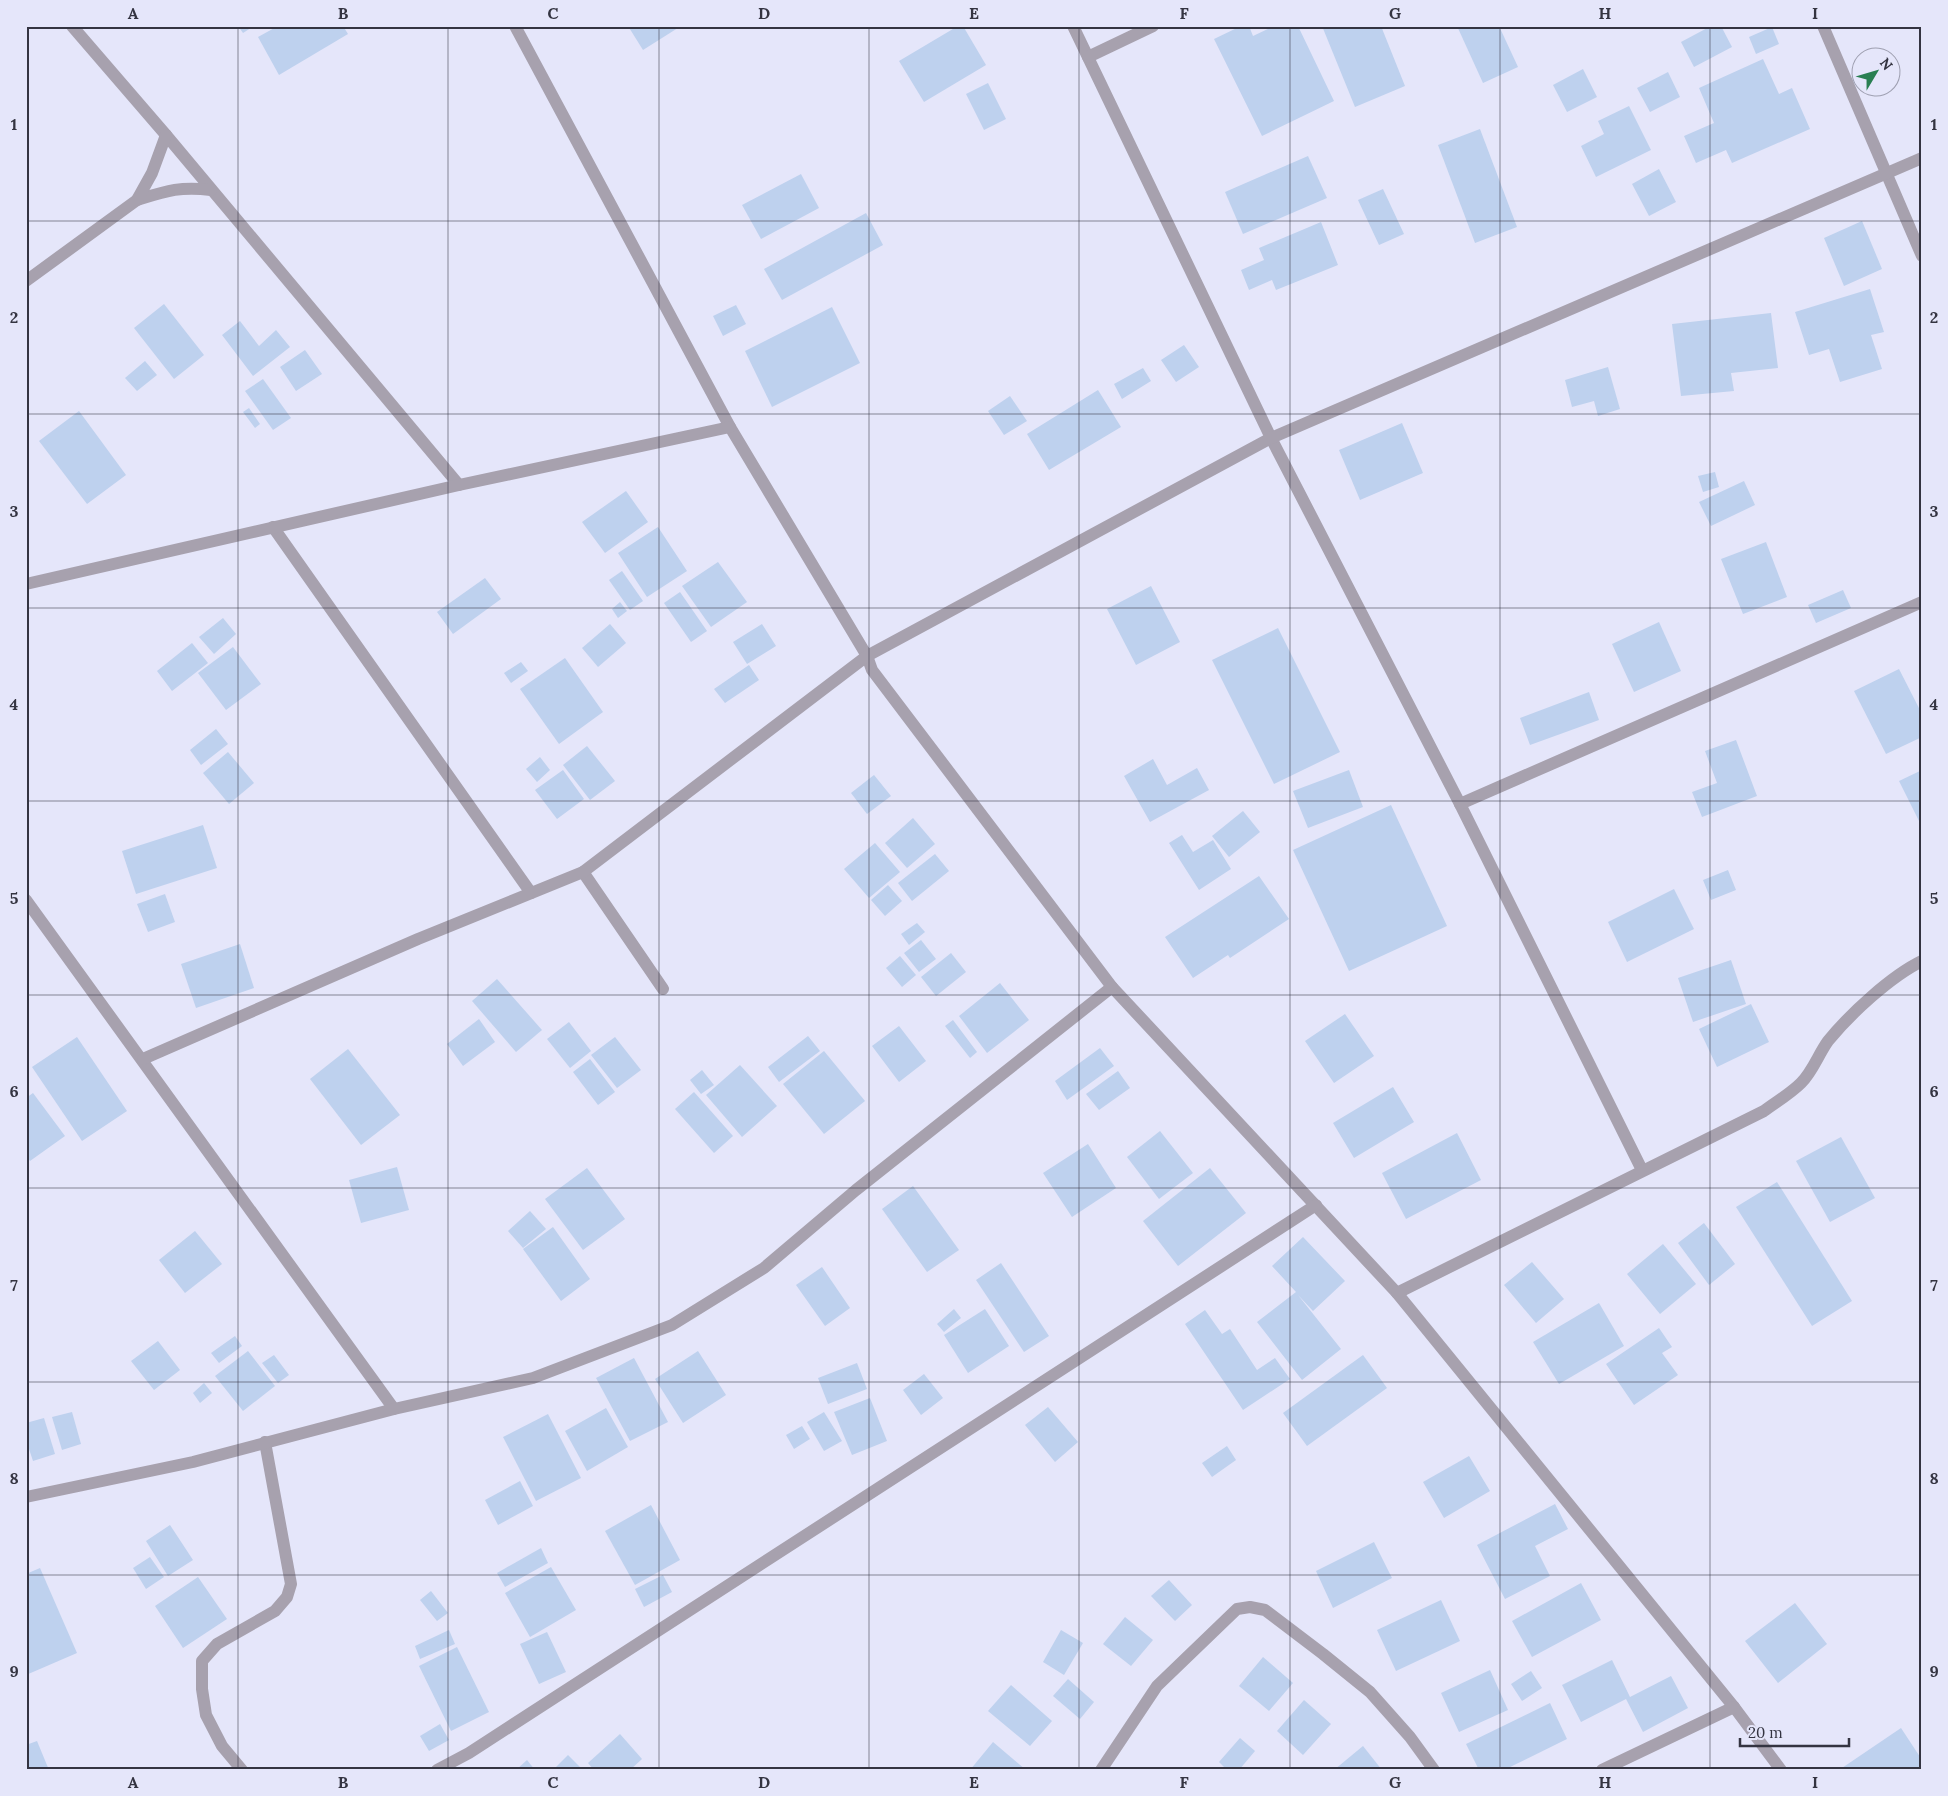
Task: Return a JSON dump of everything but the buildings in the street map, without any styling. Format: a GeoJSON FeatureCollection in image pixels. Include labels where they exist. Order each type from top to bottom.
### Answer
{"type":"FeatureCollection","features":[{"type":"Feature","properties":{"kind":"street"},"geometry":{"type":"LineString","coordinates":[[72,26],[166,135],[459,485]]}},
{"type":"Feature","properties":{"kind":"street"},"geometry":{"type":"LineString","coordinates":[[515,26],[730,427],[867,656],[872,670],[1112,987],[1397,1293],[1734,1707],[1781,1770]]}},
{"type":"Feature","properties":{"kind":"street"},"geometry":{"type":"LineString","coordinates":[[1073,26],[1271,438],[1460,804],[1642,1170]]}},
{"type":"Feature","properties":{"kind":"street"},"geometry":{"type":"LineString","coordinates":[[1088,56],[1153,26]]}},
{"type":"Feature","properties":{"kind":"street"},"geometry":{"type":"LineString","coordinates":[[1823,26],[1922,256]]}},
{"type":"Feature","properties":{"kind":"street"},"geometry":{"type":"LineString","coordinates":[[137,200],[152,173],[166,135]]}},
{"type":"Feature","properties":{"kind":"street"},"geometry":{"type":"LineString","coordinates":[[143,1059],[418,939],[583,872],[867,656],[1271,438],[1922,158]]}},
{"type":"Feature","properties":{"kind":"street"},"geometry":{"type":"LineString","coordinates":[[26,282],[137,200],[174,189],[191,187],[211,190]]}},
{"type":"Feature","properties":{"kind":"street"},"geometry":{"type":"LineString","coordinates":[[26,584],[459,485],[730,427]]}},
{"type":"Feature","properties":{"kind":"street"},"geometry":{"type":"LineString","coordinates":[[273,527],[531,893]]}},
{"type":"Feature","properties":{"kind":"street"},"geometry":{"type":"LineString","coordinates":[[1460,804],[1922,602]]}},
{"type":"Feature","properties":{"kind":"street"},"geometry":{"type":"LineString","coordinates":[[583,872],[663,989]]}},
{"type":"Feature","properties":{"kind":"street"},"geometry":{"type":"LineString","coordinates":[[26,900],[143,1059],[394,1409]]}},
{"type":"Feature","properties":{"kind":"street"},"geometry":{"type":"LineString","coordinates":[[1397,1293],[1764,1111],[1800,1084],[1812,1069],[1828,1042],[1860,1006],[1882,988],[1922,961]]}},
{"type":"Feature","properties":{"kind":"street"},"geometry":{"type":"LineString","coordinates":[[26,1497],[193,1462],[394,1409],[533,1378],[672,1325],[764,1268],[864,1184],[1112,987]]}},
{"type":"Feature","properties":{"kind":"street"},"geometry":{"type":"LineString","coordinates":[[437,1770],[469,1753],[1316,1205]]}},
{"type":"Feature","properties":{"kind":"street"},"geometry":{"type":"LineString","coordinates":[[242,1770],[222,1746],[206,1715],[202,1690],[202,1661],[217,1644],[275,1611],[287,1597],[291,1584],[265,1442]]}},
{"type":"Feature","properties":{"kind":"street"},"geometry":{"type":"LineString","coordinates":[[1101,1770],[1157,1686],[1238,1609],[1250,1607],[1265,1610],[1370,1692],[1410,1737],[1434,1770]]}},
{"type":"Feature","properties":{"kind":"street"},"geometry":{"type":"LineString","coordinates":[[1602,1770],[1734,1707]]}}]}
